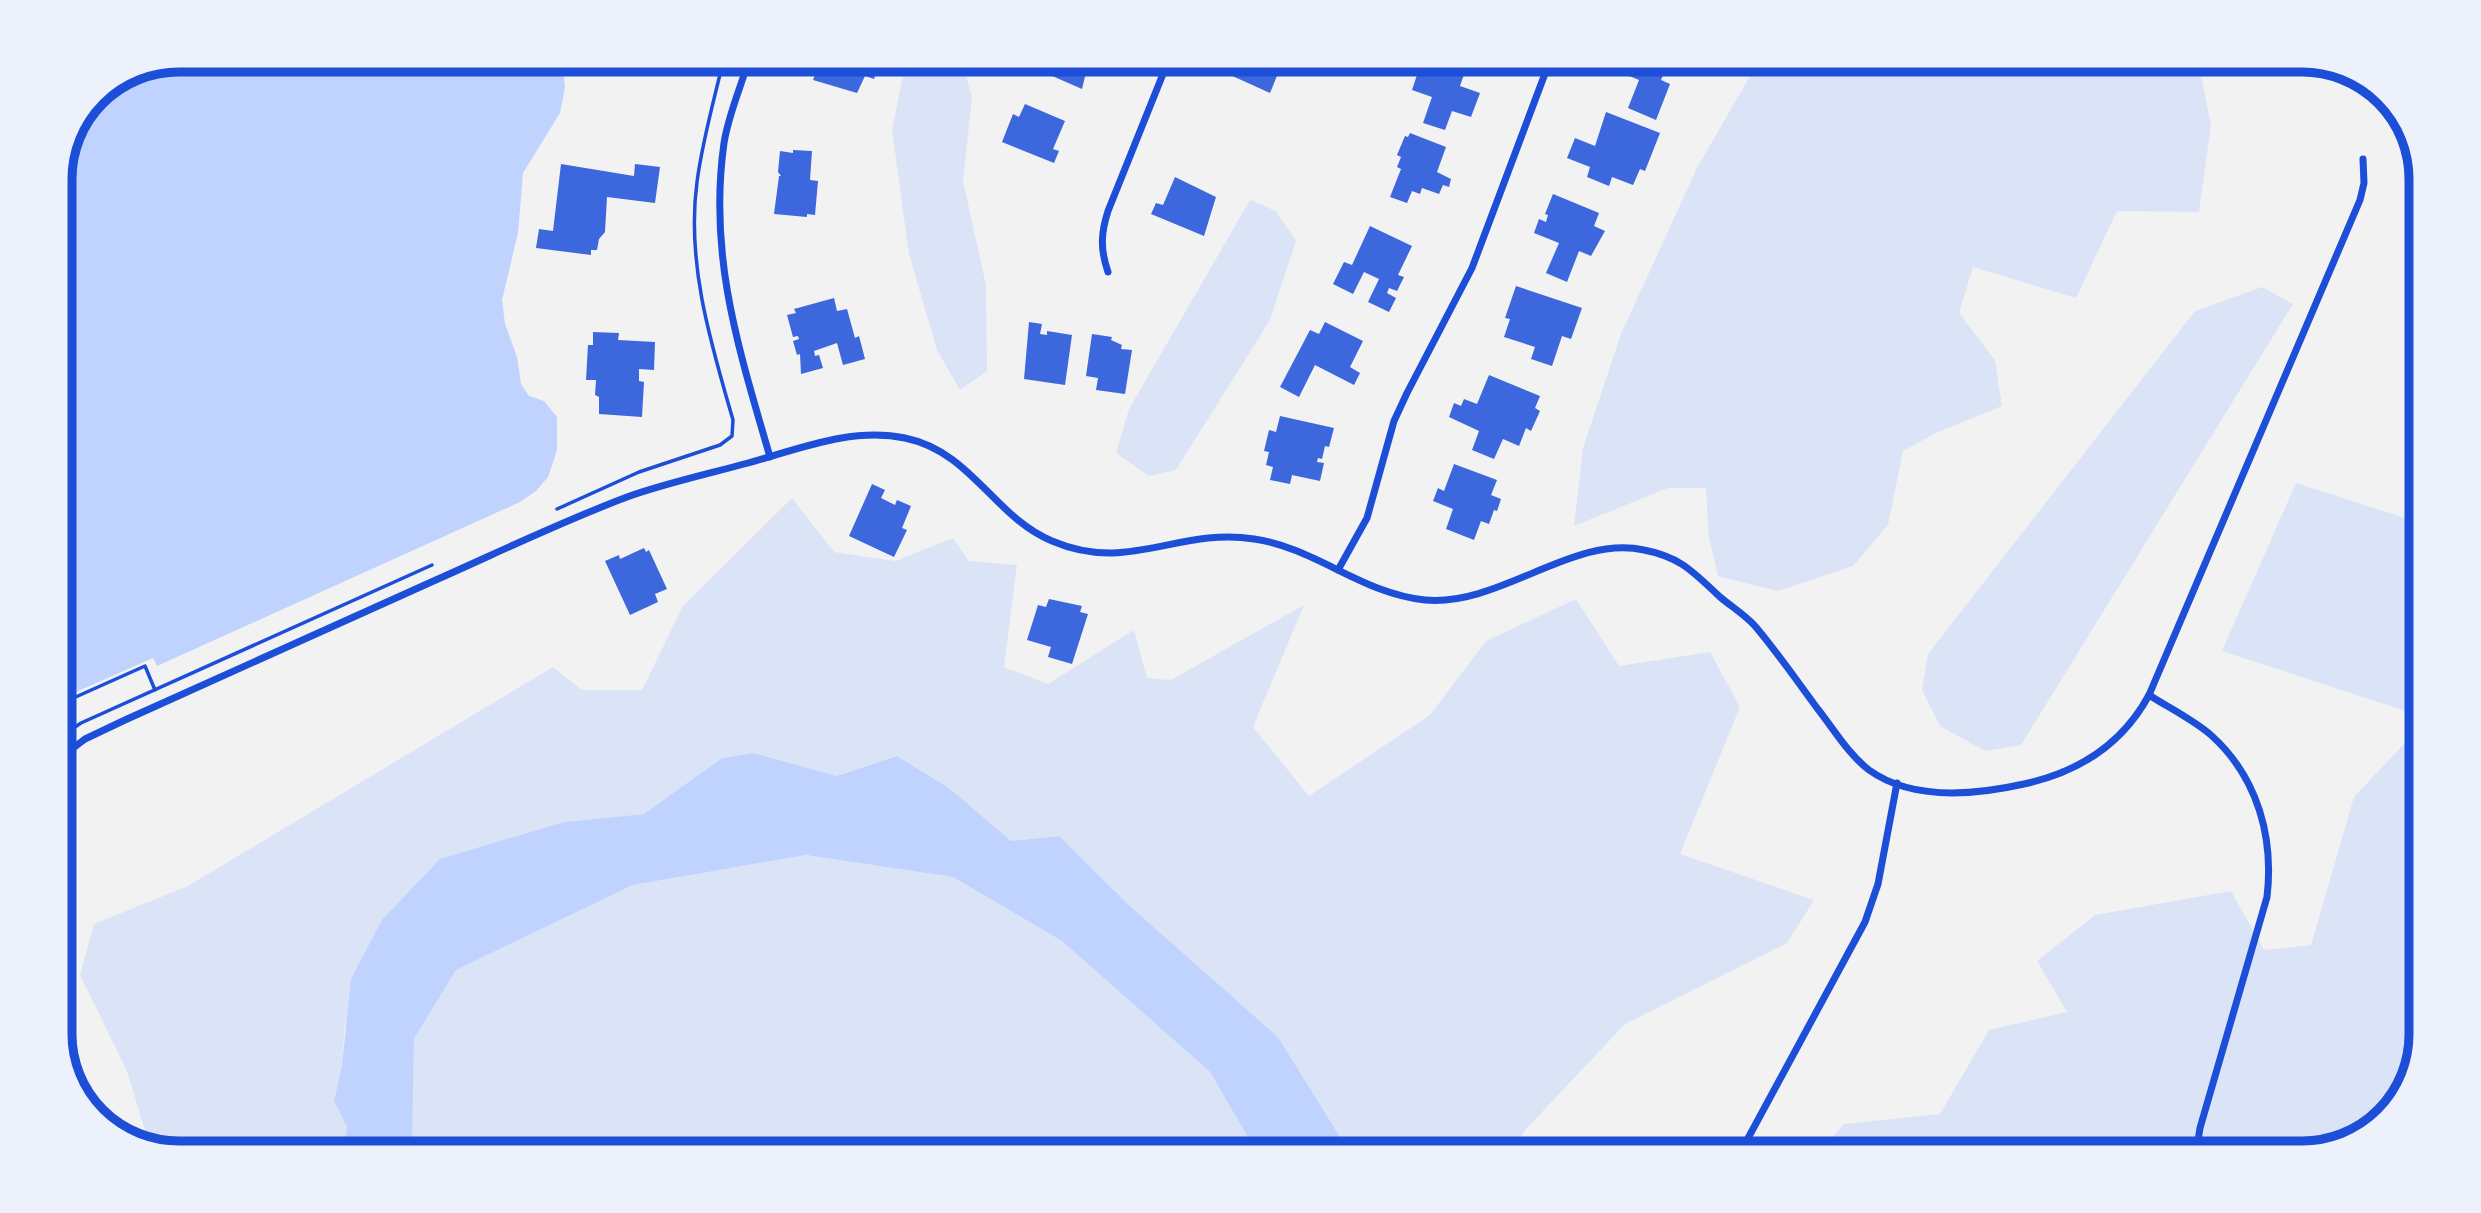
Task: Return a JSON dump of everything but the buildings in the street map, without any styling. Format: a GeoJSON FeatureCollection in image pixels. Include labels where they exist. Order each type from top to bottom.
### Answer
{"type":"FeatureCollection","features":[{"type":"Feature","properties":{"kind":"street"},"geometry":{"type":"LineString","coordinates":[[745,72],[725,141],[718,224],[727,303],[770,457]]}},
{"type":"Feature","properties":{"kind":"street"},"geometry":{"type":"LineString","coordinates":[[1108,272],[1102,256],[1101,235],[1164,72]]}},
{"type":"Feature","properties":{"kind":"street"},"geometry":{"type":"LineString","coordinates":[[1338,570],[1367,517],[1394,421],[1472,268],[1546,72]]}},
{"type":"Feature","properties":{"kind":"street"},"geometry":{"type":"LineString","coordinates":[[72,749],[85,739],[125,720],[629,496],[824,440],[859,436],[905,438],[952,457],[1021,524],[1049,540],[1077,550],[1132,554],[1191,538],[1255,539],[1290,548],[1376,590],[1422,600],[1446,601],[1471,598],[1535,572],[1595,552],[1636,547],[1663,554],[1689,566],[1752,622],[1848,749],[1869,770],[1897,783],[1944,794],[1995,791],[2040,781],[2077,767],[2109,748],[2138,716],[2149,695],[2360,200],[2364,183],[2363,159]]}},
{"type":"Feature","properties":{"kind":"street"},"geometry":{"type":"LineString","coordinates":[[2149,695],[2212,737],[2240,772],[2259,802],[2270,868],[2267,897],[2198,1141]]}},
{"type":"Feature","properties":{"kind":"street"},"geometry":{"type":"LineString","coordinates":[[1746,1141],[1865,922],[1878,884],[1897,783]]}},
{"type":"Feature","properties":{"kind":"path"},"geometry":{"type":"LineString","coordinates":[[547,514],[639,471],[720,445],[732,436],[733,420],[700,297],[696,217],[701,156],[721,72]]}},
{"type":"Feature","properties":{"kind":"path"},"geometry":{"type":"LineString","coordinates":[[72,729],[433,565]]}},
{"type":"Feature","properties":{"kind":"path"},"geometry":{"type":"LineString","coordinates":[[72,699],[145,666],[155,690]]}},
{"type":"Feature","properties":{"kind":"shaded area"},"geometry":{"type":"Polygon","coordinates":[[[904,72],[965,72],[972,98],[963,181],[986,285],[987,371],[960,390],[937,350],[909,254],[892,130],[904,72]]]}},
{"type":"Feature","properties":{"kind":"shaded area"},"geometry":{"type":"Polygon","coordinates":[[[1752,72],[2200,72],[2211,125],[2199,212],[2117,211],[2076,298],[1973,267],[1959,313],[1995,360],[2002,406],[1936,433],[1903,451],[1888,525],[1853,566],[1778,591],[1718,576],[1709,538],[1706,488],[1668,488],[1574,526],[1583,448],[1621,334],[1697,168],[1752,72]]]}},
{"type":"Feature","properties":{"kind":"shaded area"},"geometry":{"type":"Polygon","coordinates":[[[1250,200],[1276,211],[1296,241],[1270,320],[1176,470],[1149,476],[1116,453],[1129,409],[1250,200]]]}},
{"type":"Feature","properties":{"kind":"shaded area"},"geometry":{"type":"Polygon","coordinates":[[[2262,287],[2293,304],[2021,745],[1985,751],[1940,726],[1922,690],[1928,654],[2195,311],[2262,287]]]}},
{"type":"Feature","properties":{"kind":"shaded area"},"geometry":{"type":"Polygon","coordinates":[[[2296,483],[2409,519],[2409,712],[2222,651],[2296,483]]]}},
{"type":"Feature","properties":{"kind":"shaded area"},"geometry":{"type":"Polygon","coordinates":[[[792,498],[834,552],[895,561],[953,538],[969,561],[1017,565],[1004,667],[1048,684],[1134,630],[1147,678],[1171,680],[1304,605],[1253,727],[1309,796],[1430,715],[1486,641],[1576,599],[1619,666],[1710,652],[1740,707],[1680,854],[1814,900],[1787,943],[1625,1024],[1526,1129],[1518,1141],[1343,1141],[1278,1037],[1131,907],[1059,836],[1011,841],[949,788],[897,756],[837,776],[755,753],[722,758],[645,814],[564,822],[345,1023],[342,1065],[334,1101],[347,1127],[345,1141],[179,1141],[147,1136],[127,1071],[80,975],[94,924],[188,886],[553,667],[582,690],[642,690],[683,606],[792,498]]]}},
{"type":"Feature","properties":{"kind":"shaded area"},"geometry":{"type":"Polygon","coordinates":[[[2409,739],[2407,1055],[2404,1069],[2391,1094],[2378,1110],[2356,1127],[2330,1138],[2302,1141],[1829,1141],[1844,1124],[1940,1114],[1989,1030],[2067,1012],[2037,961],[2095,915],[2231,891],[2264,950],[2311,945],[2354,797],[2409,739]]]}},
{"type":"Feature","properties":{"kind":"shaded area"},"geometry":{"type":"Polygon","coordinates":[[[806,855],[953,877],[1062,941],[1210,1072],[1250,1141],[412,1141],[414,1039],[456,970],[633,885],[806,855]]]}},
{"type":"Feature","properties":{"kind":"water"},"geometry":{"type":"Polygon","coordinates":[[[564,72],[565,87],[560,113],[523,173],[518,233],[502,300],[505,324],[517,357],[521,384],[529,396],[544,401],[557,417],[557,450],[548,477],[536,491],[520,502],[157,666],[153,658],[72,694],[72,172],[75,151],[90,119],[103,103],[119,90],[158,74],[564,72]]]}},
{"type":"Feature","properties":{"kind":"water"},"geometry":{"type":"Polygon","coordinates":[[[754,753],[837,776],[897,756],[949,788],[1011,841],[1059,836],[1131,907],[1278,1037],[1343,1141],[1250,1141],[1210,1072],[1062,941],[953,877],[806,855],[633,885],[456,970],[414,1039],[412,1141],[345,1141],[347,1127],[334,1101],[342,1065],[351,979],[382,920],[440,859],[564,822],[644,814],[722,758],[754,753]]]}}]}
